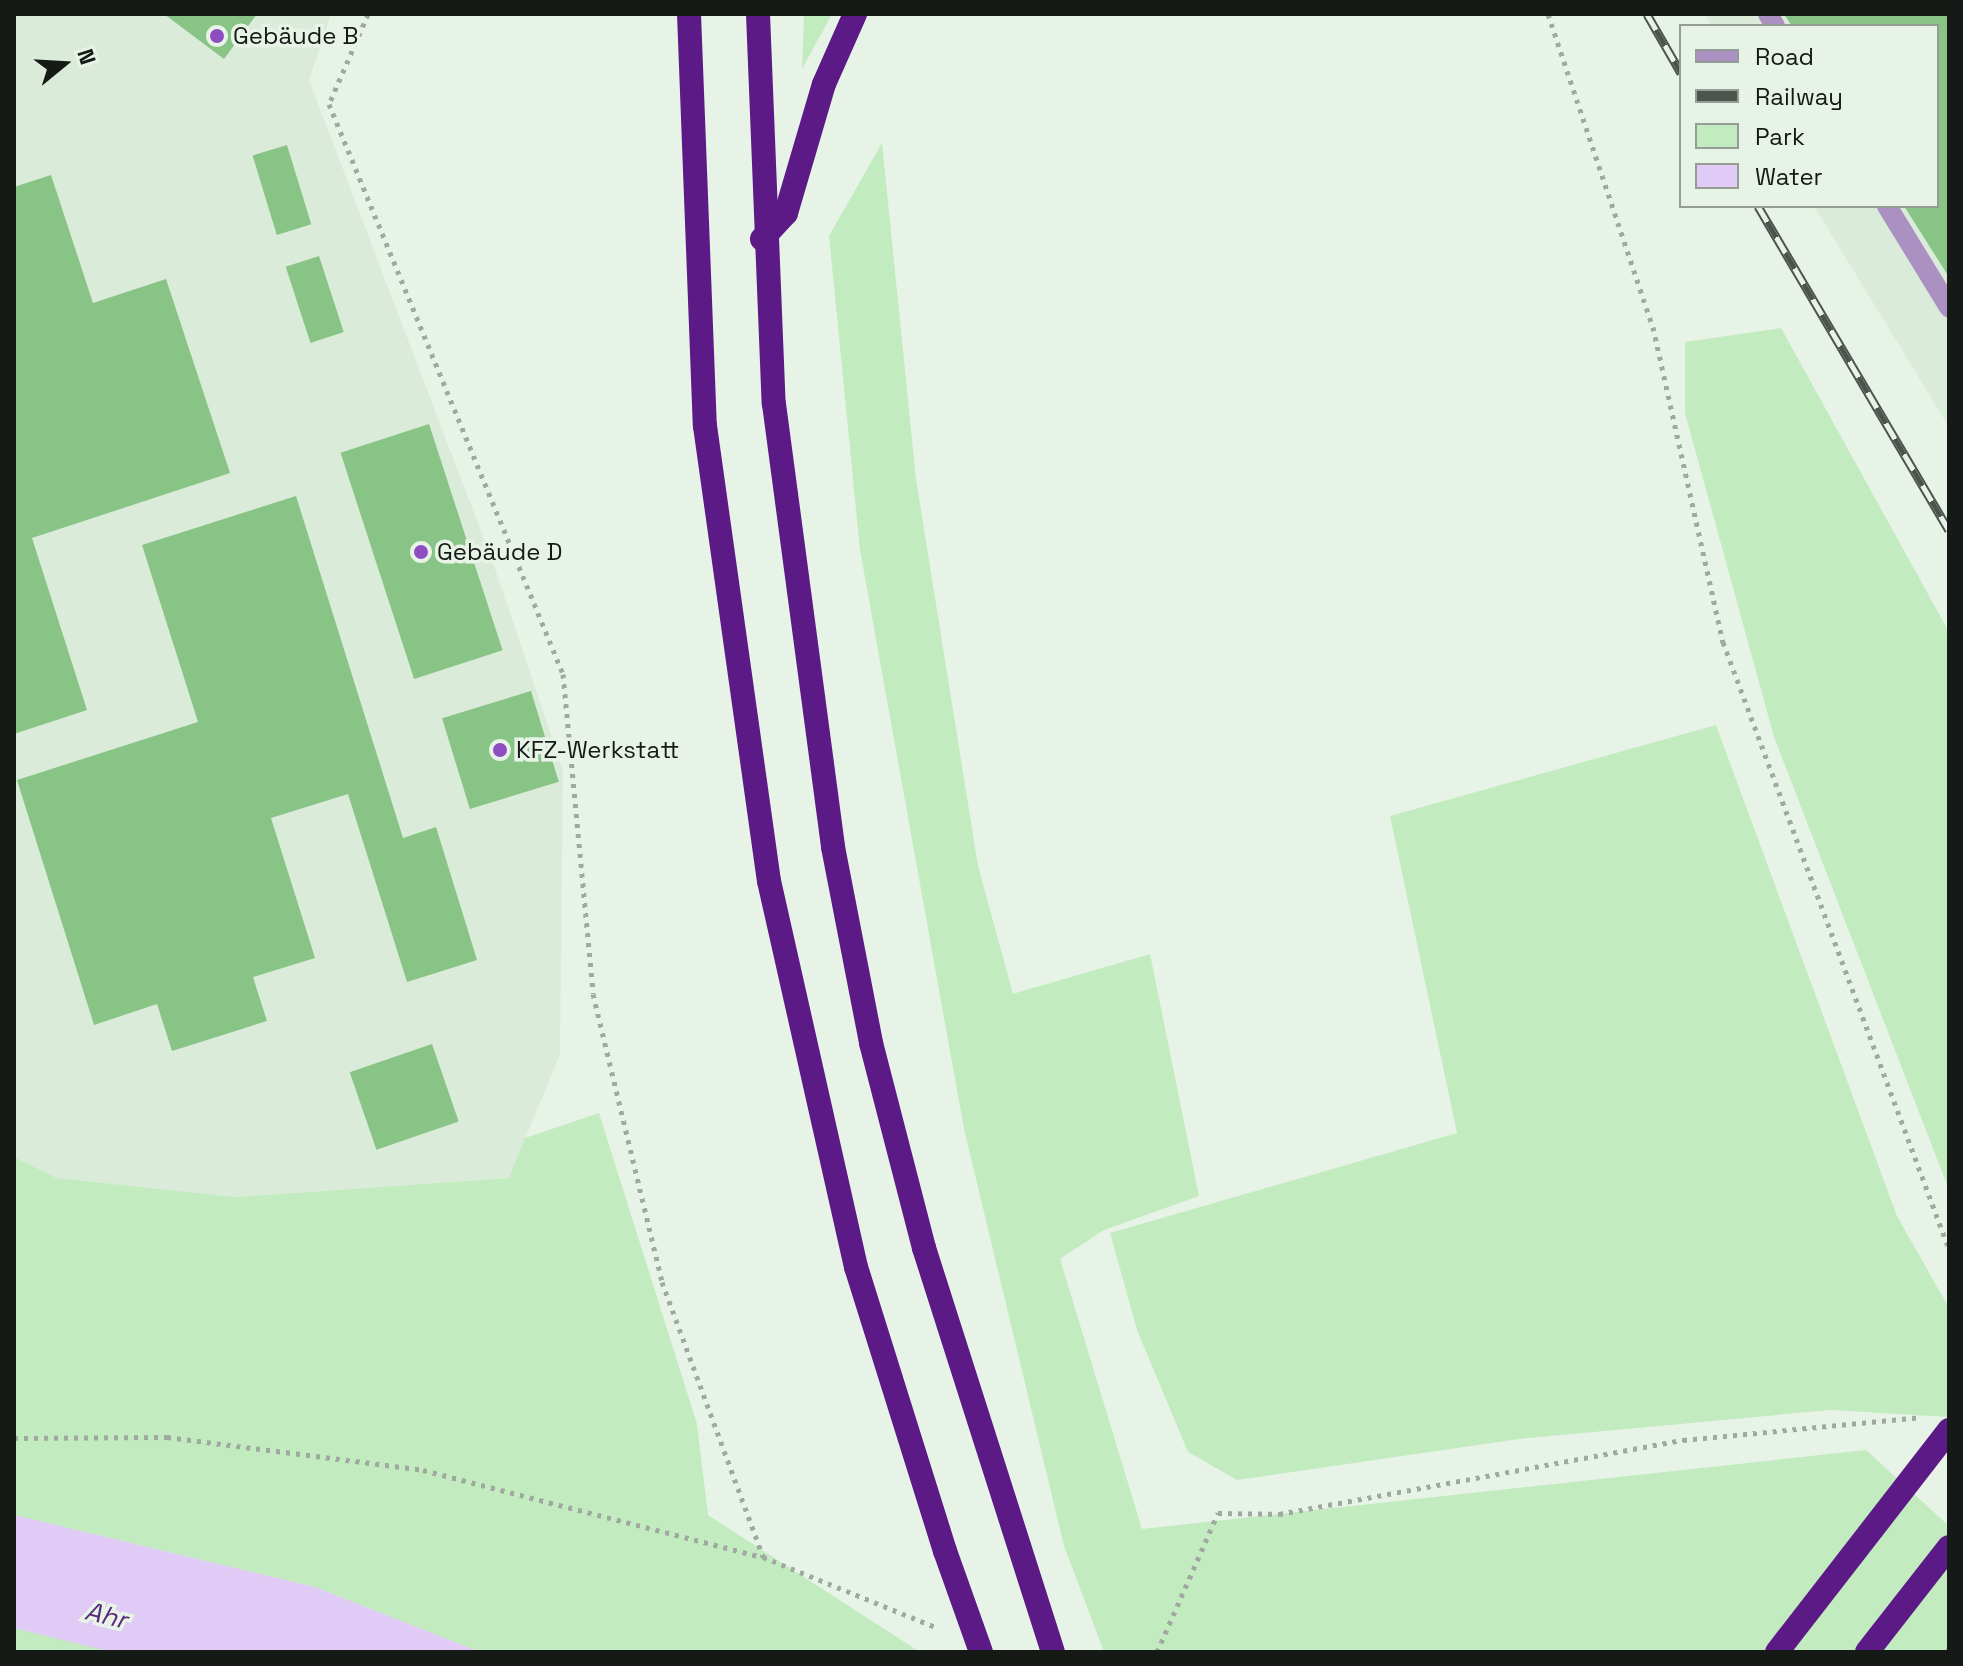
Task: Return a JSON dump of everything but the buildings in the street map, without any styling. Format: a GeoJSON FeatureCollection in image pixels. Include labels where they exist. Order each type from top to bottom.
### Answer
{"type":"FeatureCollection","features":[{"type":"Feature","properties":{"kind":"highway"},"geometry":{"type":"LineString","coordinates":[[689,14],[705,426],[766,866],[856,1267],[945,1551],[981,1652]]}},
{"type":"Feature","properties":{"kind":"highway"},"geometry":{"type":"LineString","coordinates":[[758,14],[762,239],[801,643],[865,1013],[924,1248],[1024,1575],[1053,1652]]}},
{"type":"Feature","properties":{"kind":"highway"},"geometry":{"type":"LineString","coordinates":[[762,239],[786,213],[824,84],[855,14]]}},
{"type":"Feature","properties":{"kind":"highway"},"geometry":{"type":"LineString","coordinates":[[1777,1652],[1941,1422]]}},
{"type":"Feature","properties":{"kind":"highway"},"geometry":{"type":"LineString","coordinates":[[1867,1652],[1949,1547]]}},
{"type":"Feature","properties":{"kind":"lane"},"geometry":{"type":"LineString","coordinates":[[1888,208],[1949,307]]}},
{"type":"Feature","properties":{"kind":"path"},"geometry":{"type":"LineString","coordinates":[[368,14],[329,104],[563,674],[593,994],[662,1282],[763,1557]]}},
{"type":"Feature","properties":{"kind":"path"},"geometry":{"type":"LineString","coordinates":[[1548,14],[1653,327],[1723,642],[1949,1249]]}},
{"type":"Feature","properties":{"kind":"path"},"geometry":{"type":"LineString","coordinates":[[1157,1652],[1218,1513],[1279,1514],[1683,1440],[1941,1422]]}},
{"type":"Feature","properties":{"kind":"path"},"geometry":{"type":"LineString","coordinates":[[14,1438],[167,1437],[423,1470],[763,1557],[946,1631]]}},
{"type":"Feature","properties":{"kind":"shaded area"},"geometry":{"type":"Polygon","coordinates":[[[14,14],[331,14],[309,80],[492,560],[563,770],[560,1054],[509,1178],[235,1197],[57,1178],[14,1157],[14,14]]]}},
{"type":"Feature","properties":{"kind":"shaded area"},"geometry":{"type":"Polygon","coordinates":[[[1705,14],[1949,14],[1949,427],[1815,208],[1939,208],[1939,24],[1711,24],[1705,14]]]}},
{"type":"Feature","properties":{"kind":"green space"},"geometry":{"type":"Polygon","coordinates":[[[804,14],[832,14],[802,69],[804,14]]]}},
{"type":"Feature","properties":{"kind":"green space"},"geometry":{"type":"Polygon","coordinates":[[[882,143],[916,479],[978,866],[1013,994],[1150,954],[1199,1196],[1104,1230],[1060,1259],[1142,1529],[1866,1450],[1949,1526],[1949,1652],[1104,1652],[1064,1546],[964,1129],[860,550],[829,236],[882,143]]]}},
{"type":"Feature","properties":{"kind":"green space"},"geometry":{"type":"Polygon","coordinates":[[[1781,328],[1949,632],[1949,1190],[1774,737],[1685,413],[1685,342],[1781,328]]]}},
{"type":"Feature","properties":{"kind":"green space"},"geometry":{"type":"Polygon","coordinates":[[[1716,725],[1897,1216],[1949,1308],[1949,1417],[1830,1410],[1519,1439],[1237,1480],[1188,1452],[1137,1330],[1110,1233],[1457,1133],[1390,816],[1716,725]]]}},
{"type":"Feature","properties":{"kind":"green space"},"geometry":{"type":"Polygon","coordinates":[[[599,1113],[697,1424],[708,1515],[920,1652],[480,1652],[315,1587],[14,1515],[14,1157],[57,1178],[235,1197],[509,1178],[525,1138],[599,1113]]]}},
{"type":"Feature","properties":{"kind":"green space"},"geometry":{"type":"Polygon","coordinates":[[[14,1628],[87,1645],[112,1652],[14,1652],[14,1628]]]}},
{"type":"Feature","properties":{"kind":"water","name":"Ahr"},"geometry":{"type":"Polygon","coordinates":[[[14,1515],[315,1587],[480,1652],[112,1652],[14,1628],[14,1515]]]}},
{"type":"Feature","properties":{"kind":"railway"},"geometry":{"type":"LineString","coordinates":[[1647,14],[1679,70]]}},
{"type":"Feature","properties":{"kind":"railway"},"geometry":{"type":"LineString","coordinates":[[1759,208],[1949,530]]}},
{"type":"Feature","properties":{"kind":"place","name":"Gebäude B"},"geometry":{"type":"Point","coordinates":[217,36]}},
{"type":"Feature","properties":{"kind":"place","name":"Gebäude D"},"geometry":{"type":"Point","coordinates":[421,552]}},
{"type":"Feature","properties":{"kind":"place","name":"KFZ-Werkstatt"},"geometry":{"type":"Point","coordinates":[500,750]}}]}
